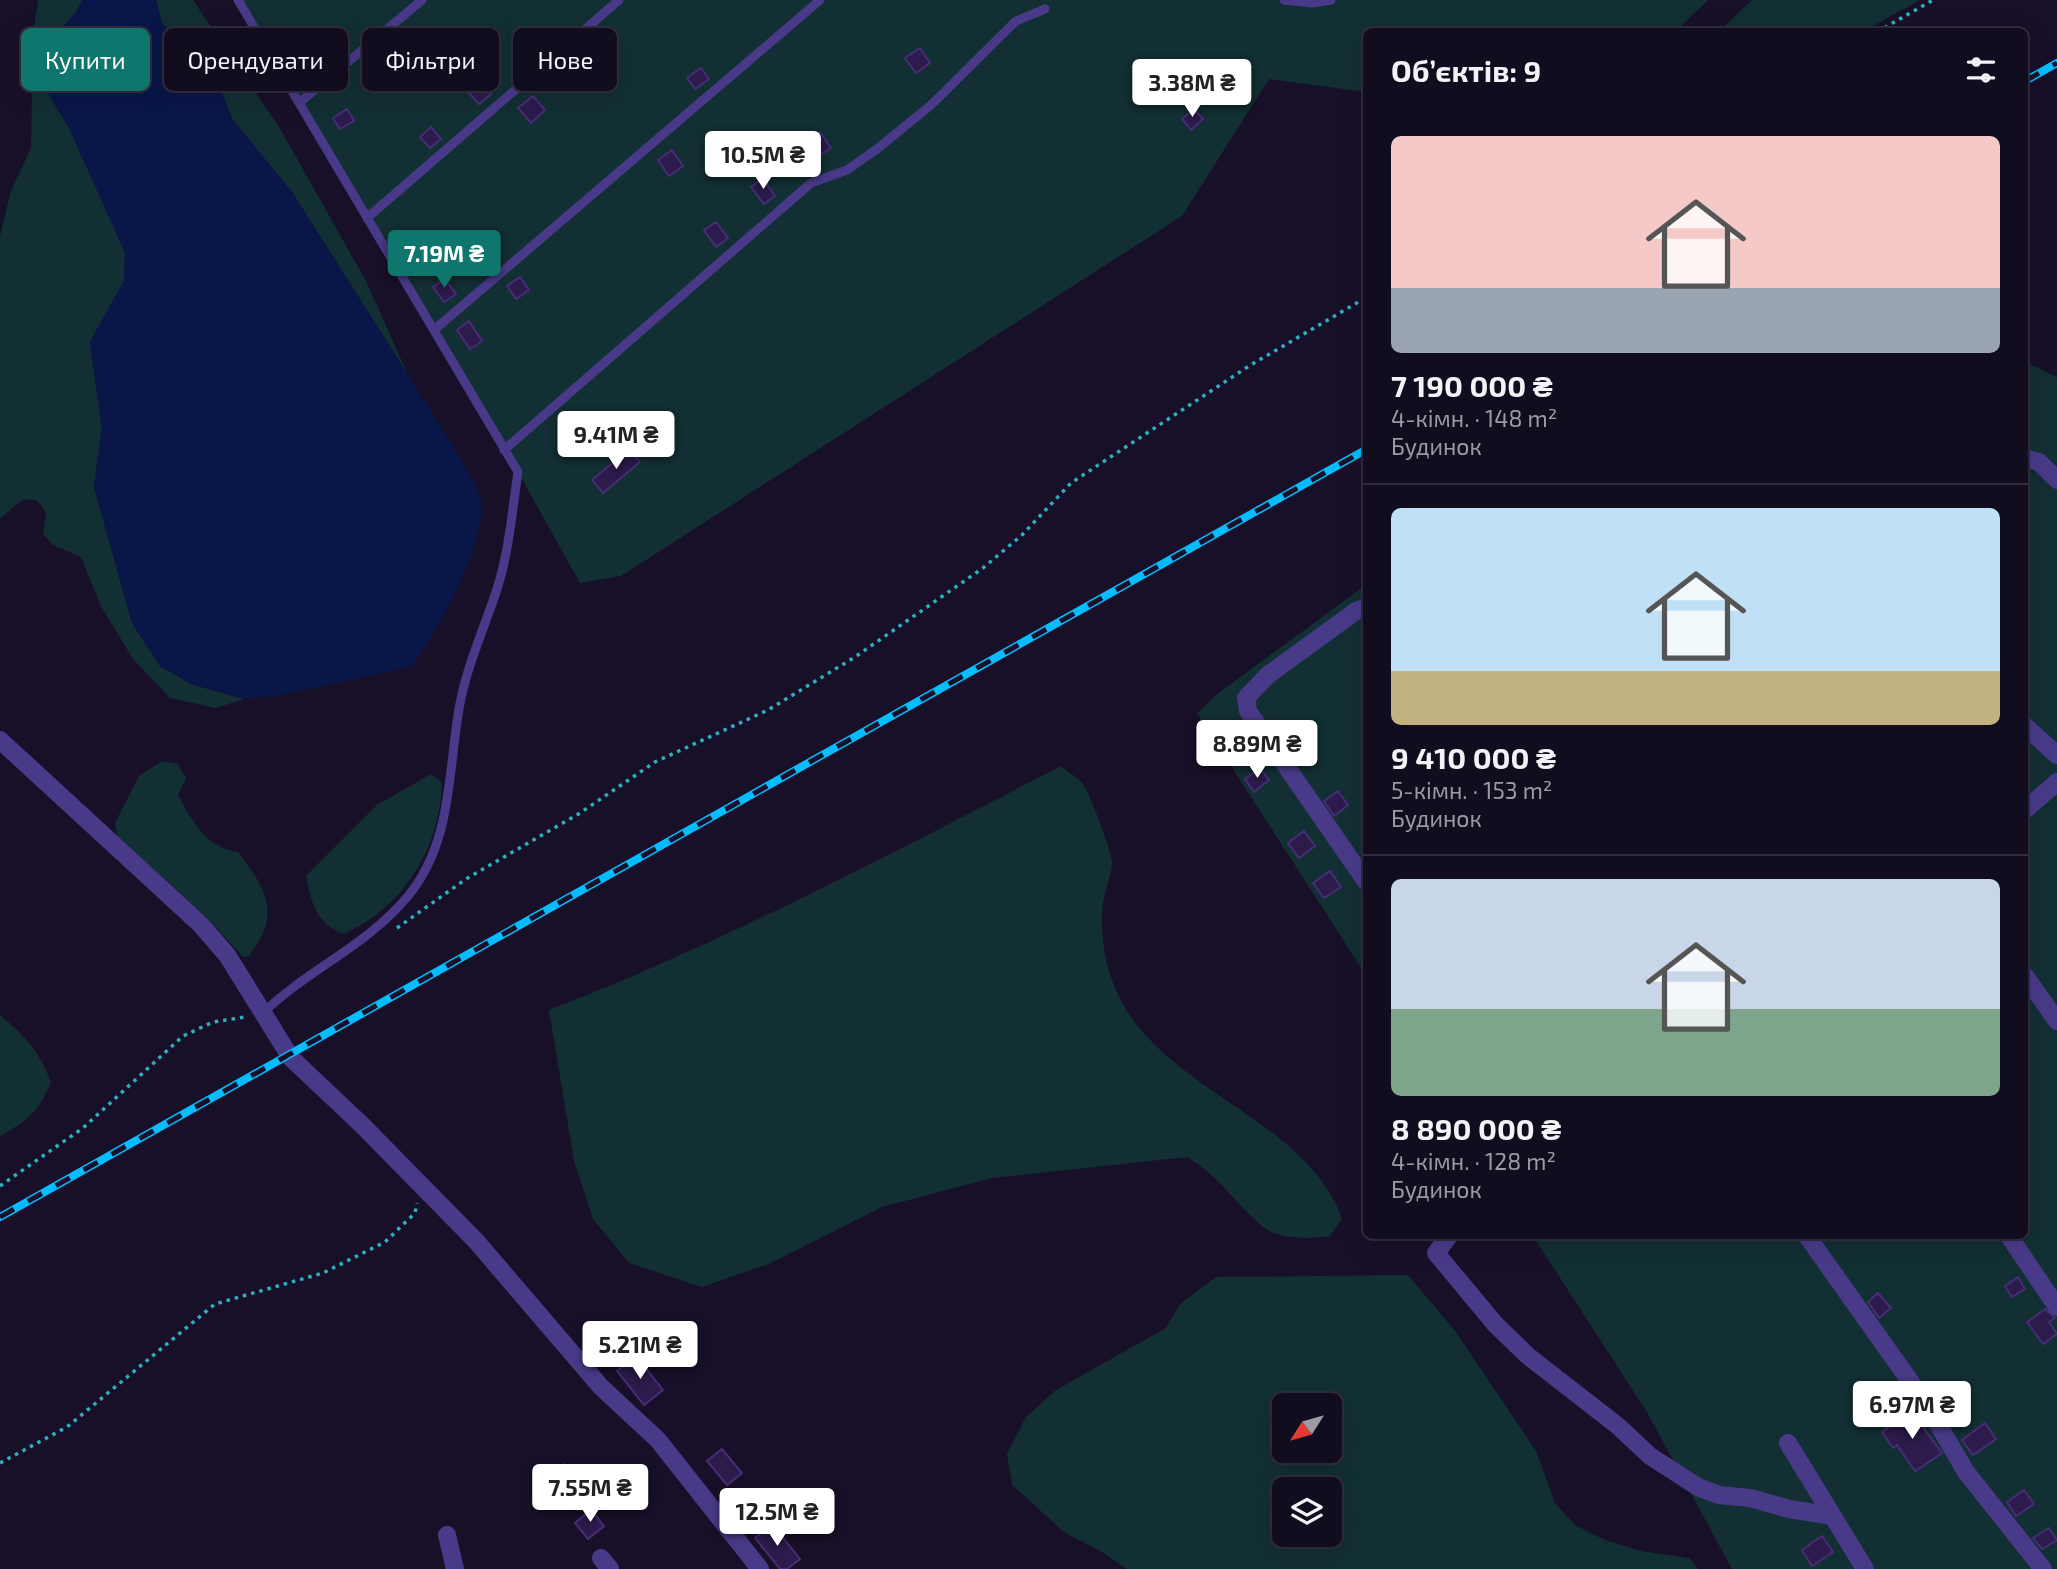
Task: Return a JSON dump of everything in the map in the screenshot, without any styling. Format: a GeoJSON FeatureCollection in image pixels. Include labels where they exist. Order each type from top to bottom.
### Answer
{"type":"FeatureCollection","features":[{"type":"Feature","properties":{"kind":"street"},"geometry":{"type":"LineString","coordinates":[[2028,459],[2039,462],[2057,480]]}},
{"type":"Feature","properties":{"kind":"street"},"geometry":{"type":"LineString","coordinates":[[1363,608],[1268,675],[1246,698],[1248,711],[1363,877]]}},
{"type":"Feature","properties":{"kind":"street"},"geometry":{"type":"LineString","coordinates":[[2028,729],[2057,755]]}},
{"type":"Feature","properties":{"kind":"street"},"geometry":{"type":"LineString","coordinates":[[0,740],[201,925],[227,955],[291,1058],[422,1184],[476,1241],[601,1387],[658,1440],[760,1569]]}},
{"type":"Feature","properties":{"kind":"street"},"geometry":{"type":"LineString","coordinates":[[2028,807],[2057,782]]}},
{"type":"Feature","properties":{"kind":"street"},"geometry":{"type":"LineString","coordinates":[[2028,980],[2057,1021]]}},
{"type":"Feature","properties":{"kind":"street"},"geometry":{"type":"LineString","coordinates":[[1447,1239],[1436,1254],[1495,1324],[1528,1356],[1618,1426],[1650,1456],[1698,1487],[1718,1494],[1833,1516]]}},
{"type":"Feature","properties":{"kind":"street"},"geometry":{"type":"LineString","coordinates":[[1809,1239],[1927,1405],[1966,1472],[2001,1520],[2043,1569]]}},
{"type":"Feature","properties":{"kind":"street"},"geometry":{"type":"LineString","coordinates":[[2011,1239],[2057,1307]]}},
{"type":"Feature","properties":{"kind":"street"},"geometry":{"type":"LineString","coordinates":[[1788,1443],[1865,1569]]}},
{"type":"Feature","properties":{"kind":"street"},"geometry":{"type":"LineString","coordinates":[[447,1535],[456,1569]]}},
{"type":"Feature","properties":{"kind":"lane"},"geometry":{"type":"LineString","coordinates":[[238,0],[518,471],[508,546],[459,708],[452,782],[440,832],[427,867],[408,897],[383,920],[344,952],[288,989],[262,1014]]}},
{"type":"Feature","properties":{"kind":"lane"},"geometry":{"type":"LineString","coordinates":[[299,103],[422,0]]}},
{"type":"Feature","properties":{"kind":"lane"},"geometry":{"type":"LineString","coordinates":[[367,218],[619,0]]}},
{"type":"Feature","properties":{"kind":"lane"},"geometry":{"type":"LineString","coordinates":[[434,330],[820,0]]}},
{"type":"Feature","properties":{"kind":"lane"},"geometry":{"type":"LineString","coordinates":[[1284,0],[1312,3],[1331,0]]}},
{"type":"Feature","properties":{"kind":"lane"},"geometry":{"type":"LineString","coordinates":[[504,450],[811,183],[846,170],[877,149],[931,105],[1016,21],[1045,9]]}},
{"type":"Feature","properties":{"kind":"path"},"geometry":{"type":"LineString","coordinates":[[1884,28],[1933,0]]}},
{"type":"Feature","properties":{"kind":"path"},"geometry":{"type":"LineString","coordinates":[[393,931],[466,880],[580,813],[655,762],[768,710],[889,635],[993,560],[1022,535],[1071,483],[1249,366],[1363,299]]}},
{"type":"Feature","properties":{"kind":"path"},"geometry":{"type":"LineString","coordinates":[[0,1186],[83,1128],[183,1036],[213,1022],[262,1014]]}},
{"type":"Feature","properties":{"kind":"path"},"geometry":{"type":"LineString","coordinates":[[0,1463],[67,1427],[215,1304],[323,1273],[385,1242],[415,1213],[422,1184]]}},
{"type":"Feature","properties":{"kind":"green space"},"geometry":{"type":"Polygon","coordinates":[[[38,0],[82,0],[77,11],[62,28],[34,28],[38,0]]]}},
{"type":"Feature","properties":{"kind":"green space"},"geometry":{"type":"Polygon","coordinates":[[[156,0],[193,0],[212,28],[167,28],[162,24],[156,0]]]}},
{"type":"Feature","properties":{"kind":"green space"},"geometry":{"type":"Polygon","coordinates":[[[238,0],[1708,0],[1679,28],[1363,28],[1363,91],[1269,79],[1182,216],[621,576],[580,583],[518,472],[292,91],[348,91],[348,28],[255,28],[238,0]]]}},
{"type":"Feature","properties":{"kind":"green space"},"geometry":{"type":"Polygon","coordinates":[[[1752,0],[1920,0],[1869,28],[1722,28],[1752,0]]]}},
{"type":"Feature","properties":{"kind":"green space"},"geometry":{"type":"Polygon","coordinates":[[[32,91],[49,91],[68,126],[125,252],[124,281],[90,342],[102,427],[94,487],[132,623],[160,666],[191,684],[244,699],[216,708],[170,698],[133,659],[101,606],[81,557],[53,545],[43,534],[46,513],[38,501],[22,501],[0,518],[0,236],[11,191],[31,148],[32,91]]]}},
{"type":"Feature","properties":{"kind":"green space"},"geometry":{"type":"Polygon","coordinates":[[[221,91],[255,91],[279,127],[366,281],[408,375],[292,192],[232,119],[221,91]]]}},
{"type":"Feature","properties":{"kind":"green space"},"geometry":{"type":"Polygon","coordinates":[[[2028,363],[2057,377],[2057,1569],[1732,1569],[1648,1414],[1535,1239],[2028,1239],[2028,363]]]}},
{"type":"Feature","properties":{"kind":"green space"},"geometry":{"type":"Polygon","coordinates":[[[1363,587],[1363,971],[1197,713],[1220,692],[1363,587]]]}},
{"type":"Feature","properties":{"kind":"green space"},"geometry":{"type":"Polygon","coordinates":[[[162,761],[178,764],[186,778],[178,795],[195,824],[217,845],[238,852],[263,891],[267,903],[265,928],[248,957],[243,957],[211,922],[117,836],[115,823],[139,776],[162,761]]]}},
{"type":"Feature","properties":{"kind":"green space"},"geometry":{"type":"Polygon","coordinates":[[[1061,766],[1085,788],[1111,856],[1112,867],[1102,913],[1104,944],[1113,983],[1133,1020],[1161,1050],[1194,1077],[1297,1153],[1323,1183],[1342,1219],[1330,1236],[1294,1237],[1269,1231],[1218,1181],[1187,1157],[992,1178],[882,1207],[771,1263],[702,1287],[629,1263],[593,1219],[574,1161],[549,1010],[615,984],[744,926],[1061,766]]]}},
{"type":"Feature","properties":{"kind":"green space"},"geometry":{"type":"Polygon","coordinates":[[[431,774],[442,782],[440,806],[426,852],[415,873],[384,909],[365,923],[343,934],[334,929],[316,911],[306,876],[377,805],[431,774]]]}},
{"type":"Feature","properties":{"kind":"green space"},"geometry":{"type":"Polygon","coordinates":[[[0,1015],[31,1045],[51,1082],[42,1101],[31,1115],[0,1136],[0,1015]]]}},
{"type":"Feature","properties":{"kind":"green space"},"geometry":{"type":"Polygon","coordinates":[[[1408,1275],[1456,1332],[1536,1451],[1555,1503],[1575,1525],[1605,1540],[1641,1551],[1689,1558],[1698,1569],[1127,1569],[1099,1550],[1065,1533],[1012,1485],[1007,1454],[1026,1417],[1056,1390],[1166,1328],[1180,1304],[1216,1277],[1408,1275]]]}},
{"type":"Feature","properties":{"kind":"shaded area"},"geometry":{"type":"Polygon","coordinates":[[[82,0],[156,0],[162,24],[167,28],[164,28],[164,91],[221,91],[232,119],[292,192],[463,462],[476,487],[481,501],[481,519],[468,563],[434,633],[411,667],[280,695],[244,699],[191,684],[160,666],[132,623],[94,487],[102,427],[90,342],[124,281],[125,252],[68,126],[48,91],[150,91],[150,28],[62,28],[77,11],[82,0]]]}},
{"type":"Feature","properties":{"kind":"building"},"geometry":{"type":"Polygon","coordinates":[[[920,48],[930,63],[916,73],[905,58],[920,48]]]}},
{"type":"Feature","properties":{"kind":"building"},"geometry":{"type":"Polygon","coordinates":[[[701,68],[709,79],[695,89],[687,78],[701,68]]]}},
{"type":"Feature","properties":{"kind":"building"},"geometry":{"type":"Polygon","coordinates":[[[467,91],[489,91],[491,94],[479,104],[467,91]]]}},
{"type":"Feature","properties":{"kind":"building"},"geometry":{"type":"Polygon","coordinates":[[[533,96],[545,110],[531,123],[518,108],[533,96]]]}},
{"type":"Feature","properties":{"kind":"building"},"geometry":{"type":"Polygon","coordinates":[[[347,109],[354,121],[340,129],[333,118],[347,109]]]}},
{"type":"Feature","properties":{"kind":"building"},"geometry":{"type":"Polygon","coordinates":[[[1194,109],[1203,119],[1191,130],[1182,119],[1194,109]]]}},
{"type":"Feature","properties":{"kind":"building"},"geometry":{"type":"Polygon","coordinates":[[[431,127],[441,139],[430,148],[420,137],[431,127]]]}},
{"type":"Feature","properties":{"kind":"building"},"geometry":{"type":"Polygon","coordinates":[[[820,132],[831,148],[817,157],[806,142],[820,132]]]}},
{"type":"Feature","properties":{"kind":"building"},"geometry":{"type":"Polygon","coordinates":[[[672,150],[683,166],[669,176],[658,160],[672,150]]]}},
{"type":"Feature","properties":{"kind":"building"},"geometry":{"type":"Polygon","coordinates":[[[763,178],[775,196],[764,204],[751,187],[763,178]]]}},
{"type":"Feature","properties":{"kind":"building"},"geometry":{"type":"Polygon","coordinates":[[[716,222],[728,238],[716,247],[704,230],[716,222]]]}},
{"type":"Feature","properties":{"kind":"building"},"geometry":{"type":"Polygon","coordinates":[[[520,277],[529,290],[516,299],[507,286],[520,277]]]}},
{"type":"Feature","properties":{"kind":"building"},"geometry":{"type":"Polygon","coordinates":[[[445,279],[456,294],[444,302],[433,287],[445,279]]]}},
{"type":"Feature","properties":{"kind":"building"},"geometry":{"type":"Polygon","coordinates":[[[469,321],[482,341],[470,349],[457,330],[469,321]]]}},
{"type":"Feature","properties":{"kind":"building"},"geometry":{"type":"Polygon","coordinates":[[[629,449],[640,462],[603,493],[592,480],[629,449]]]}},
{"type":"Feature","properties":{"kind":"building"},"geometry":{"type":"Polygon","coordinates":[[[1260,768],[1269,780],[1254,792],[1245,779],[1260,768]]]}},
{"type":"Feature","properties":{"kind":"building"},"geometry":{"type":"Polygon","coordinates":[[[1338,791],[1348,805],[1334,816],[1324,801],[1338,791]]]}},
{"type":"Feature","properties":{"kind":"building"},"geometry":{"type":"Polygon","coordinates":[[[1304,831],[1315,846],[1299,858],[1288,843],[1304,831]]]}},
{"type":"Feature","properties":{"kind":"building"},"geometry":{"type":"Polygon","coordinates":[[[1330,871],[1341,887],[1324,898],[1313,883],[1330,871]]]}},
{"type":"Feature","properties":{"kind":"building"},"geometry":{"type":"Polygon","coordinates":[[[2018,1277],[2025,1289],[2012,1297],[2005,1286],[2018,1277]]]}},
{"type":"Feature","properties":{"kind":"building"},"geometry":{"type":"Polygon","coordinates":[[[1878,1293],[1891,1308],[1879,1318],[1868,1302],[1878,1293]]]}},
{"type":"Feature","properties":{"kind":"building"},"geometry":{"type":"Polygon","coordinates":[[[2045,1309],[2055,1318],[2049,1322],[2057,1334],[2043,1344],[2027,1322],[2045,1309]]]}},
{"type":"Feature","properties":{"kind":"building"},"geometry":{"type":"Polygon","coordinates":[[[636,1356],[663,1390],[644,1405],[617,1371],[636,1356]]]}},
{"type":"Feature","properties":{"kind":"building"},"geometry":{"type":"Polygon","coordinates":[[[1911,1411],[1942,1453],[1915,1471],[1897,1445],[1893,1448],[1882,1432],[1911,1411]]]}},
{"type":"Feature","properties":{"kind":"building"},"geometry":{"type":"Polygon","coordinates":[[[1985,1423],[1996,1439],[1973,1455],[1962,1440],[1985,1423]]]}},
{"type":"Feature","properties":{"kind":"building"},"geometry":{"type":"Polygon","coordinates":[[[722,1449],[742,1473],[727,1485],[707,1461],[722,1449]]]}},
{"type":"Feature","properties":{"kind":"building"},"geometry":{"type":"Polygon","coordinates":[[[564,1464],[576,1479],[561,1491],[549,1476],[564,1464]]]}},
{"type":"Feature","properties":{"kind":"building"},"geometry":{"type":"Polygon","coordinates":[[[2024,1490],[2034,1504],[2016,1516],[2007,1502],[2024,1490]]]}},
{"type":"Feature","properties":{"kind":"building"},"geometry":{"type":"Polygon","coordinates":[[[591,1510],[604,1526],[588,1539],[575,1523],[591,1510]]]}},
{"type":"Feature","properties":{"kind":"building"},"geometry":{"type":"Polygon","coordinates":[[[772,1524],[800,1559],[787,1569],[780,1569],[755,1538],[772,1524]]]}},
{"type":"Feature","properties":{"kind":"building"},"geometry":{"type":"Polygon","coordinates":[[[2049,1528],[2057,1540],[2042,1549],[2033,1538],[2049,1528]]]}},
{"type":"Feature","properties":{"kind":"building"},"geometry":{"type":"Polygon","coordinates":[[[1822,1536],[1833,1552],[1812,1566],[1802,1550],[1822,1536]]]}},
{"type":"Feature","properties":{"kind":"railway"},"geometry":{"type":"LineString","coordinates":[[2028,79],[2057,63]]}},
{"type":"Feature","properties":{"kind":"railway"},"geometry":{"type":"LineString","coordinates":[[0,1217],[1363,451]]}}]}
